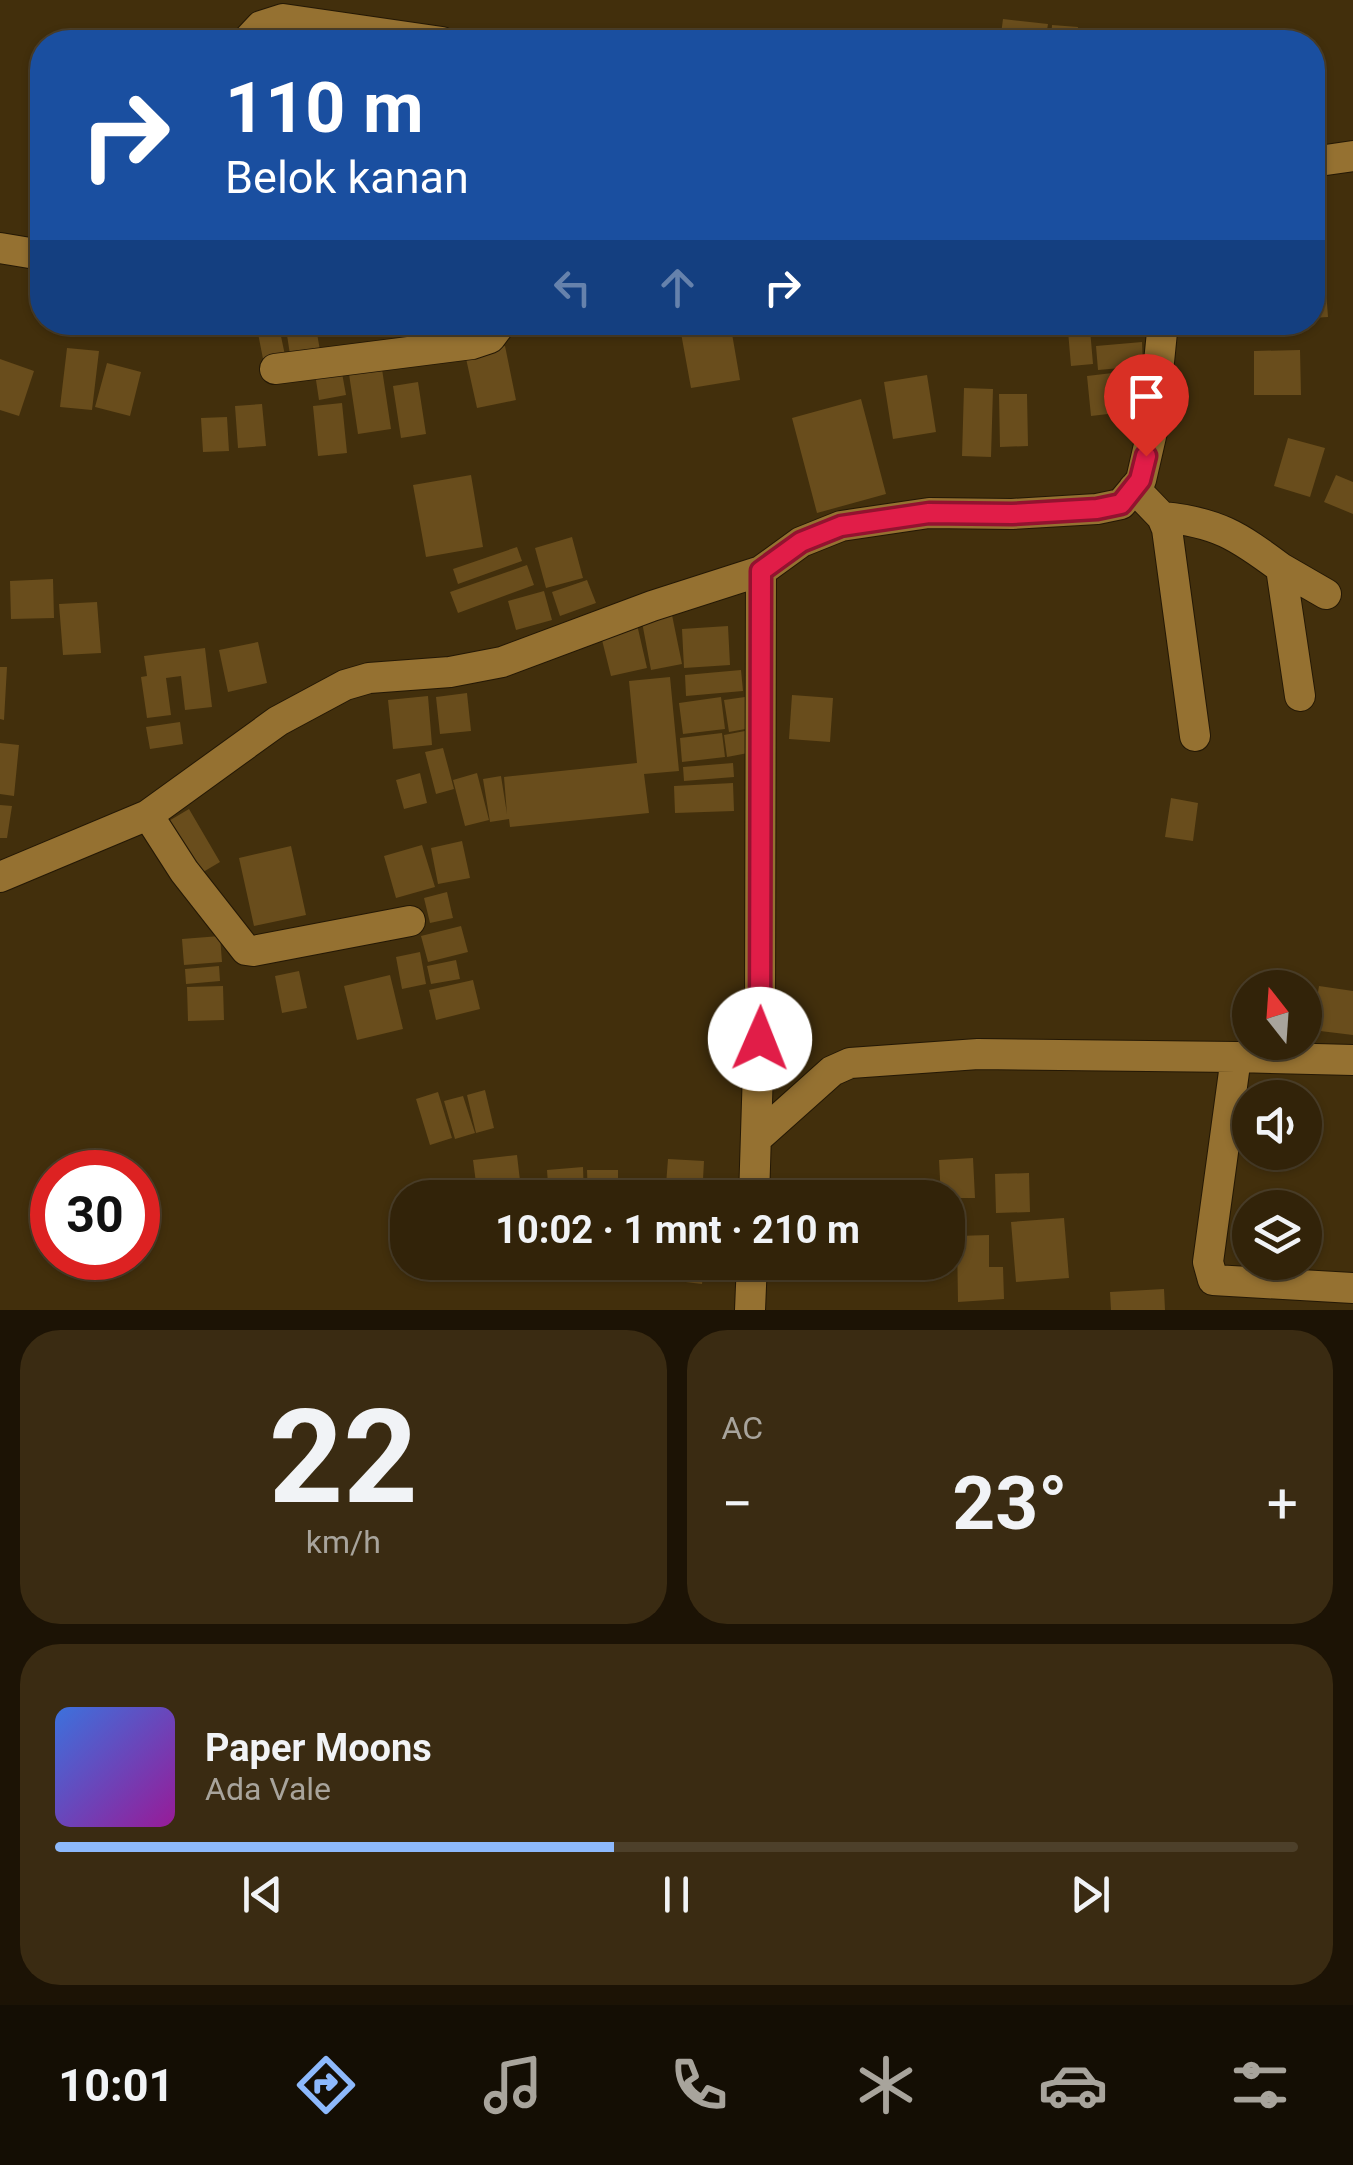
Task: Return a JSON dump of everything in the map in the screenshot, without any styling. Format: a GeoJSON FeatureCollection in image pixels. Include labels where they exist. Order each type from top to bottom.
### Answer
{"type":"FeatureCollection","features":[{"type":"Feature","properties":{"kind":"street"},"geometry":{"type":"LineString","coordinates":[[257,30],[283,20],[355,30]]}},
{"type":"Feature","properties":{"kind":"street"},"geometry":{"type":"LineString","coordinates":[[1325,160],[1353,156]]}},
{"type":"Feature","properties":{"kind":"street"},"geometry":{"type":"LineString","coordinates":[[0,248],[30,253]]}},
{"type":"Feature","properties":{"kind":"street"},"geometry":{"type":"LineString","coordinates":[[275,370],[472,344],[492,335]]}},
{"type":"Feature","properties":{"kind":"street"},"geometry":{"type":"LineString","coordinates":[[0,878],[148,815],[287,715],[346,685],[369,678],[450,672],[502,662],[652,606],[761,571],[801,542],[841,526],[929,513],[1097,509],[1121,504],[1140,480],[1152,432],[1162,335]]}},
{"type":"Feature","properties":{"kind":"street"},"geometry":{"type":"LineString","coordinates":[[1134,488],[1162,517],[1195,736]]}},
{"type":"Feature","properties":{"kind":"street"},"geometry":{"type":"LineString","coordinates":[[1162,517],[1194,520],[1235,534],[1281,568],[1326,594]]}},
{"type":"Feature","properties":{"kind":"street"},"geometry":{"type":"LineString","coordinates":[[1281,568],[1300,696]]}},
{"type":"Feature","properties":{"kind":"street"},"geometry":{"type":"LineString","coordinates":[[755,1180],[760,1006],[761,571]]}},
{"type":"Feature","properties":{"kind":"street"},"geometry":{"type":"LineString","coordinates":[[148,815],[184,871],[246,950],[410,921]]}},
{"type":"Feature","properties":{"kind":"street"},"geometry":{"type":"LineString","coordinates":[[757,1138],[832,1071],[850,1063],[978,1054],[1232,1057]]}},
{"type":"Feature","properties":{"kind":"street"},"geometry":{"type":"LineString","coordinates":[[1322,1059],[1353,1060]]}},
{"type":"Feature","properties":{"kind":"street"},"geometry":{"type":"LineString","coordinates":[[1236,1060],[1209,1275],[1213,1280],[1353,1288]]}},
{"type":"Feature","properties":{"kind":"street"},"geometry":{"type":"LineString","coordinates":[[750,1310],[751,1280]]}},
{"type":"Feature","properties":{"kind":"building"},"geometry":{"type":"Polygon","coordinates":[[[1003,19],[1048,24],[1047,30],[1002,30],[1003,19]]]}},
{"type":"Feature","properties":{"kind":"building"},"geometry":{"type":"Polygon","coordinates":[[[1052,25],[1078,27],[1078,30],[1052,30],[1052,25]]]}},
{"type":"Feature","properties":{"kind":"building"},"geometry":{"type":"Polygon","coordinates":[[[258,335],[281,335],[286,360],[264,364],[258,335]]]}},
{"type":"Feature","properties":{"kind":"building"},"geometry":{"type":"Polygon","coordinates":[[[287,335],[317,335],[321,356],[291,361],[287,335]]]}},
{"type":"Feature","properties":{"kind":"building"},"geometry":{"type":"Polygon","coordinates":[[[681,335],[732,335],[740,380],[691,388],[681,335]]]}},
{"type":"Feature","properties":{"kind":"building"},"geometry":{"type":"Polygon","coordinates":[[[1068,335],[1091,335],[1093,364],[1071,366],[1068,335]]]}},
{"type":"Feature","properties":{"kind":"building"},"geometry":{"type":"Polygon","coordinates":[[[1142,342],[1143,366],[1098,370],[1096,346],[1142,342]]]}},
{"type":"Feature","properties":{"kind":"building"},"geometry":{"type":"Polygon","coordinates":[[[505,346],[516,400],[477,408],[465,354],[505,346]]]}},
{"type":"Feature","properties":{"kind":"building"},"geometry":{"type":"Polygon","coordinates":[[[67,348],[99,351],[92,410],[60,407],[67,348]]]}},
{"type":"Feature","properties":{"kind":"building"},"geometry":{"type":"Polygon","coordinates":[[[1300,350],[1301,395],[1254,395],[1254,351],[1300,350]]]}},
{"type":"Feature","properties":{"kind":"building"},"geometry":{"type":"Polygon","coordinates":[[[0,359],[34,371],[19,416],[0,410],[0,359]]]}},
{"type":"Feature","properties":{"kind":"building"},"geometry":{"type":"Polygon","coordinates":[[[340,362],[346,395],[319,400],[314,367],[340,362]]]}},
{"type":"Feature","properties":{"kind":"building"},"geometry":{"type":"Polygon","coordinates":[[[107,363],[141,372],[130,416],[95,407],[107,363]]]}},
{"type":"Feature","properties":{"kind":"building"},"geometry":{"type":"Polygon","coordinates":[[[382,369],[391,429],[358,434],[349,374],[382,369]]]}},
{"type":"Feature","properties":{"kind":"building"},"geometry":{"type":"Polygon","coordinates":[[[1138,370],[1142,410],[1091,416],[1087,376],[1138,370]]]}},
{"type":"Feature","properties":{"kind":"building"},"geometry":{"type":"Polygon","coordinates":[[[927,375],[936,432],[893,439],[884,382],[927,375]]]}},
{"type":"Feature","properties":{"kind":"building"},"geometry":{"type":"Polygon","coordinates":[[[418,382],[426,434],[401,438],[393,386],[418,382]]]}},
{"type":"Feature","properties":{"kind":"building"},"geometry":{"type":"Polygon","coordinates":[[[964,388],[993,389],[991,457],[962,456],[964,388]]]}},
{"type":"Feature","properties":{"kind":"building"},"geometry":{"type":"Polygon","coordinates":[[[999,394],[1027,394],[1028,446],[1000,447],[999,394]]]}},
{"type":"Feature","properties":{"kind":"building"},"geometry":{"type":"Polygon","coordinates":[[[861,399],[886,494],[817,513],[792,418],[861,399]]]}},
{"type":"Feature","properties":{"kind":"building"},"geometry":{"type":"Polygon","coordinates":[[[342,403],[347,453],[318,456],[313,406],[342,403]]]}},
{"type":"Feature","properties":{"kind":"building"},"geometry":{"type":"Polygon","coordinates":[[[262,404],[266,446],[238,448],[235,406],[262,404]]]}},
{"type":"Feature","properties":{"kind":"building"},"geometry":{"type":"Polygon","coordinates":[[[227,417],[229,451],[203,452],[201,418],[227,417]]]}},
{"type":"Feature","properties":{"kind":"building"},"geometry":{"type":"Polygon","coordinates":[[[1288,438],[1325,448],[1310,497],[1274,486],[1288,438]]]}},
{"type":"Feature","properties":{"kind":"building"},"geometry":{"type":"Polygon","coordinates":[[[471,475],[483,547],[426,557],[413,485],[471,475]]]}},
{"type":"Feature","properties":{"kind":"building"},"geometry":{"type":"Polygon","coordinates":[[[1336,475],[1353,482],[1353,514],[1324,502],[1336,475]]]}},
{"type":"Feature","properties":{"kind":"building"},"geometry":{"type":"Polygon","coordinates":[[[572,537],[583,578],[546,588],[535,548],[572,537]]]}},
{"type":"Feature","properties":{"kind":"building"},"geometry":{"type":"Polygon","coordinates":[[[517,547],[522,561],[458,584],[453,569],[517,547]]]}},
{"type":"Feature","properties":{"kind":"building"},"geometry":{"type":"Polygon","coordinates":[[[527,565],[534,585],[458,613],[450,592],[527,565]]]}},
{"type":"Feature","properties":{"kind":"building"},"geometry":{"type":"Polygon","coordinates":[[[53,579],[54,618],[11,619],[10,581],[53,579]]]}},
{"type":"Feature","properties":{"kind":"building"},"geometry":{"type":"Polygon","coordinates":[[[587,580],[596,603],[560,616],[552,592],[587,580]]]}},
{"type":"Feature","properties":{"kind":"building"},"geometry":{"type":"Polygon","coordinates":[[[544,591],[552,620],[516,630],[508,601],[544,591]]]}},
{"type":"Feature","properties":{"kind":"building"},"geometry":{"type":"Polygon","coordinates":[[[97,602],[101,653],[63,655],[59,604],[97,602]]]}},
{"type":"Feature","properties":{"kind":"building"},"geometry":{"type":"Polygon","coordinates":[[[672,615],[682,664],[651,670],[642,622],[672,615]]]}},
{"type":"Feature","properties":{"kind":"building"},"geometry":{"type":"Polygon","coordinates":[[[636,620],[647,668],[611,676],[599,628],[636,620]]]}},
{"type":"Feature","properties":{"kind":"building"},"geometry":{"type":"Polygon","coordinates":[[[728,626],[730,665],[684,668],[682,629],[728,626]]]}},
{"type":"Feature","properties":{"kind":"building"},"geometry":{"type":"Polygon","coordinates":[[[258,642],[267,683],[228,692],[219,650],[258,642]]]}},
{"type":"Feature","properties":{"kind":"building"},"geometry":{"type":"Polygon","coordinates":[[[205,648],[212,707],[185,710],[181,676],[166,678],[171,715],[147,718],[141,677],[147,676],[144,656],[205,648]]]}},
{"type":"Feature","properties":{"kind":"building"},"geometry":{"type":"Polygon","coordinates":[[[0,667],[7,667],[4,720],[0,719],[0,667]]]}},
{"type":"Feature","properties":{"kind":"building"},"geometry":{"type":"Polygon","coordinates":[[[741,670],[743,691],[686,696],[685,675],[741,670]]]}},
{"type":"Feature","properties":{"kind":"building"},"geometry":{"type":"Polygon","coordinates":[[[670,677],[679,771],[644,774],[649,813],[510,827],[509,819],[490,822],[483,779],[501,776],[507,814],[504,777],[637,763],[629,681],[670,677]]]}},
{"type":"Feature","properties":{"kind":"building"},"geometry":{"type":"Polygon","coordinates":[[[467,693],[471,731],[440,734],[436,697],[467,693]]]}},
{"type":"Feature","properties":{"kind":"building"},"geometry":{"type":"Polygon","coordinates":[[[792,695],[833,698],[830,742],[789,739],[792,695]]]}},
{"type":"Feature","properties":{"kind":"building"},"geometry":{"type":"Polygon","coordinates":[[[428,696],[432,745],[393,749],[388,700],[428,696]]]}},
{"type":"Feature","properties":{"kind":"building"},"geometry":{"type":"Polygon","coordinates":[[[721,697],[725,729],[683,734],[679,703],[721,697]]]}},
{"type":"Feature","properties":{"kind":"building"},"geometry":{"type":"Polygon","coordinates":[[[745,697],[751,728],[729,732],[724,700],[745,697]]]}},
{"type":"Feature","properties":{"kind":"building"},"geometry":{"type":"Polygon","coordinates":[[[180,722],[183,744],[150,749],[146,727],[180,722]]]}},
{"type":"Feature","properties":{"kind":"building"},"geometry":{"type":"Polygon","coordinates":[[[745,731],[748,753],[727,757],[724,735],[745,731]]]}},
{"type":"Feature","properties":{"kind":"building"},"geometry":{"type":"Polygon","coordinates":[[[722,733],[725,757],[682,762],[680,738],[722,733]]]}},
{"type":"Feature","properties":{"kind":"building"},"geometry":{"type":"Polygon","coordinates":[[[0,743],[19,745],[14,796],[0,794],[0,743]]]}},
{"type":"Feature","properties":{"kind":"building"},"geometry":{"type":"Polygon","coordinates":[[[443,748],[454,789],[436,794],[425,752],[443,748]]]}},
{"type":"Feature","properties":{"kind":"building"},"geometry":{"type":"Polygon","coordinates":[[[733,763],[734,777],[684,781],[683,767],[733,763]]]}},
{"type":"Feature","properties":{"kind":"building"},"geometry":{"type":"Polygon","coordinates":[[[420,773],[427,803],[404,809],[396,780],[420,773]]]}},
{"type":"Feature","properties":{"kind":"building"},"geometry":{"type":"Polygon","coordinates":[[[477,773],[489,820],[465,826],[453,780],[477,773]]]}},
{"type":"Feature","properties":{"kind":"building"},"geometry":{"type":"Polygon","coordinates":[[[733,783],[734,811],[675,813],[674,786],[733,783]]]}},
{"type":"Feature","properties":{"kind":"building"},"geometry":{"type":"Polygon","coordinates":[[[1171,798],[1198,803],[1193,841],[1165,837],[1171,798]]]}},
{"type":"Feature","properties":{"kind":"building"},"geometry":{"type":"Polygon","coordinates":[[[0,805],[12,806],[7,838],[0,838],[0,805]]]}},
{"type":"Feature","properties":{"kind":"building"},"geometry":{"type":"Polygon","coordinates":[[[189,809],[220,862],[193,878],[162,825],[189,809]]]}},
{"type":"Feature","properties":{"kind":"building"},"geometry":{"type":"Polygon","coordinates":[[[462,841],[470,878],[438,884],[431,848],[462,841]]]}},
{"type":"Feature","properties":{"kind":"building"},"geometry":{"type":"Polygon","coordinates":[[[422,845],[435,887],[396,898],[384,856],[422,845]]]}},
{"type":"Feature","properties":{"kind":"building"},"geometry":{"type":"Polygon","coordinates":[[[291,846],[306,915],[254,926],[239,858],[291,846]]]}},
{"type":"Feature","properties":{"kind":"building"},"geometry":{"type":"Polygon","coordinates":[[[447,892],[453,918],[430,923],[424,898],[447,892]]]}},
{"type":"Feature","properties":{"kind":"building"},"geometry":{"type":"Polygon","coordinates":[[[461,926],[468,952],[428,962],[421,936],[461,926]]]}},
{"type":"Feature","properties":{"kind":"building"},"geometry":{"type":"Polygon","coordinates":[[[220,936],[222,962],[184,965],[182,939],[220,936]]]}},
{"type":"Feature","properties":{"kind":"building"},"geometry":{"type":"Polygon","coordinates":[[[420,952],[426,984],[402,989],[396,957],[420,952]]]}},
{"type":"Feature","properties":{"kind":"building"},"geometry":{"type":"Polygon","coordinates":[[[456,960],[460,979],[431,984],[427,966],[456,960]]]}},
{"type":"Feature","properties":{"kind":"building"},"geometry":{"type":"Polygon","coordinates":[[[219,966],[220,981],[186,984],[185,969],[219,966]]]}},
{"type":"Feature","properties":{"kind":"building"},"geometry":{"type":"Polygon","coordinates":[[[299,971],[307,1008],[282,1013],[275,976],[299,971]]]}},
{"type":"Feature","properties":{"kind":"building"},"geometry":{"type":"Polygon","coordinates":[[[390,975],[403,1029],[357,1040],[344,986],[390,975]]]}},
{"type":"Feature","properties":{"kind":"building"},"geometry":{"type":"Polygon","coordinates":[[[473,980],[480,1009],[436,1020],[429,990],[473,980]]]}},
{"type":"Feature","properties":{"kind":"building"},"geometry":{"type":"Polygon","coordinates":[[[223,986],[224,1020],[188,1021],[187,987],[223,986]]]}},
{"type":"Feature","properties":{"kind":"building"},"geometry":{"type":"Polygon","coordinates":[[[1322,986],[1353,991],[1353,1035],[1322,1031],[1322,986]]]}},
{"type":"Feature","properties":{"kind":"building"},"geometry":{"type":"Polygon","coordinates":[[[485,1090],[494,1128],[476,1133],[467,1095],[485,1090]]]}},
{"type":"Feature","properties":{"kind":"building"},"geometry":{"type":"Polygon","coordinates":[[[438,1092],[452,1138],[430,1145],[416,1099],[438,1092]]]}},
{"type":"Feature","properties":{"kind":"building"},"geometry":{"type":"Polygon","coordinates":[[[463,1096],[475,1133],[455,1139],[444,1101],[463,1096]]]}},
{"type":"Feature","properties":{"kind":"building"},"geometry":{"type":"Polygon","coordinates":[[[517,1155],[520,1180],[476,1180],[473,1160],[517,1155]]]}},
{"type":"Feature","properties":{"kind":"building"},"geometry":{"type":"Polygon","coordinates":[[[973,1158],[975,1198],[965,1198],[965,1180],[940,1180],[939,1160],[973,1158]]]}},
{"type":"Feature","properties":{"kind":"building"},"geometry":{"type":"Polygon","coordinates":[[[668,1159],[704,1161],[703,1180],[666,1180],[668,1159]]]}},
{"type":"Feature","properties":{"kind":"building"},"geometry":{"type":"Polygon","coordinates":[[[583,1167],[583,1180],[548,1180],[547,1170],[583,1167]]]}},
{"type":"Feature","properties":{"kind":"building"},"geometry":{"type":"Polygon","coordinates":[[[587,1170],[618,1170],[618,1180],[587,1180],[587,1170]]]}},
{"type":"Feature","properties":{"kind":"building"},"geometry":{"type":"Polygon","coordinates":[[[1029,1173],[1030,1212],[996,1213],[995,1174],[1029,1173]]]}},
{"type":"Feature","properties":{"kind":"building"},"geometry":{"type":"Polygon","coordinates":[[[1064,1218],[1069,1278],[1016,1282],[1011,1222],[1064,1218]]]}},
{"type":"Feature","properties":{"kind":"building"},"geometry":{"type":"Polygon","coordinates":[[[989,1235],[989,1267],[1003,1267],[1004,1299],[958,1302],[958,1280],[965,1280],[965,1236],[989,1235]]]}},
{"type":"Feature","properties":{"kind":"building"},"geometry":{"type":"Polygon","coordinates":[[[669,1280],[703,1280],[702,1284],[669,1280]]]}},
{"type":"Feature","properties":{"kind":"building"},"geometry":{"type":"Polygon","coordinates":[[[1164,1289],[1165,1310],[1111,1310],[1110,1292],[1164,1289]]]}},
{"type":"Feature","properties":{"kind":"route"},"geometry":{"type":"LineString","coordinates":[[760,1039],[761,571],[801,542],[857,522],[929,513],[1012,514],[1121,504],[1140,480],[1146,456]]}}]}
